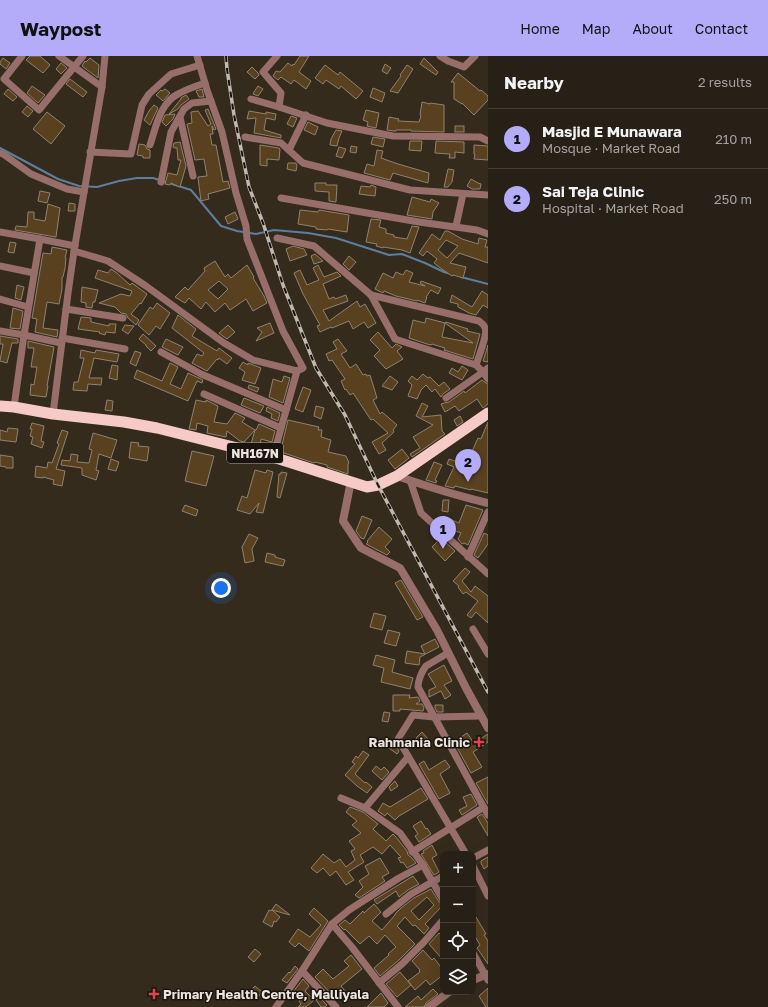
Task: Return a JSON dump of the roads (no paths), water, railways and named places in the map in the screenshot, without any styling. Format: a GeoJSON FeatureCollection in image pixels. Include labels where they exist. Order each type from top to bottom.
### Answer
{"type":"FeatureCollection","features":[{"type":"Feature","properties":{"kind":"highway","name":"NH167N"},"geometry":{"type":"LineString","coordinates":[[0,406],[124,422],[157,428],[273,457],[367,487],[378,485],[397,476],[488,413]]}},
{"type":"Feature","properties":{"kind":"street"},"geometry":{"type":"LineString","coordinates":[[22,56],[2,79],[39,110],[83,56]]}},
{"type":"Feature","properties":{"kind":"street"},"geometry":{"type":"LineString","coordinates":[[59,56],[102,87]]}},
{"type":"Feature","properties":{"kind":"street"},"geometry":{"type":"LineString","coordinates":[[53,414],[74,249],[102,87],[105,56]]}},
{"type":"Feature","properties":{"kind":"street"},"geometry":{"type":"LineString","coordinates":[[0,232],[40,239],[108,261],[146,286],[224,343],[253,360],[297,371],[303,368],[283,331],[247,239],[246,226],[236,193],[222,132],[197,56]]}},
{"type":"Feature","properties":{"kind":"street"},"geometry":{"type":"LineString","coordinates":[[277,56],[263,72],[281,94],[279,107]]}},
{"type":"Feature","properties":{"kind":"street"},"geometry":{"type":"LineString","coordinates":[[440,56],[464,67],[475,56]]}},
{"type":"Feature","properties":{"kind":"street"},"geometry":{"type":"LineString","coordinates":[[90,152],[131,154],[142,105],[149,94],[171,74],[200,65]]}},
{"type":"Feature","properties":{"kind":"street"},"geometry":{"type":"LineString","coordinates":[[150,145],[160,114],[165,105],[178,94],[205,83]]}},
{"type":"Feature","properties":{"kind":"street"},"geometry":{"type":"LineString","coordinates":[[250,99],[306,115],[327,123],[393,136],[480,137],[488,141]]}},
{"type":"Feature","properties":{"kind":"street"},"geometry":{"type":"LineString","coordinates":[[161,182],[171,132],[184,110],[192,103],[211,101]]}},
{"type":"Feature","properties":{"kind":"street"},"geometry":{"type":"LineString","coordinates":[[289,150],[306,115]]}},
{"type":"Feature","properties":{"kind":"street"},"geometry":{"type":"LineString","coordinates":[[180,117],[193,176]]}},
{"type":"Feature","properties":{"kind":"street"},"geometry":{"type":"LineString","coordinates":[[245,137],[281,143],[303,163],[410,190],[488,195]]}},
{"type":"Feature","properties":{"kind":"street"},"geometry":{"type":"LineString","coordinates":[[0,154],[3,154],[31,174],[68,189],[84,192]]}},
{"type":"Feature","properties":{"kind":"street"},"geometry":{"type":"LineString","coordinates":[[456,226],[463,194]]}},
{"type":"Feature","properties":{"kind":"street"},"geometry":{"type":"LineString","coordinates":[[281,198],[419,222],[456,226],[477,230],[488,234]]}},
{"type":"Feature","properties":{"kind":"street"},"geometry":{"type":"LineString","coordinates":[[277,238],[314,246],[371,295],[395,339],[476,365],[485,370],[488,379]]}},
{"type":"Feature","properties":{"kind":"street"},"geometry":{"type":"LineString","coordinates":[[14,407],[28,307],[40,239]]}},
{"type":"Feature","properties":{"kind":"street"},"geometry":{"type":"LineString","coordinates":[[0,266],[34,273]]}},
{"type":"Feature","properties":{"kind":"street"},"geometry":{"type":"LineString","coordinates":[[371,295],[478,321],[483,324],[486,328],[486,334],[476,365]]}},
{"type":"Feature","properties":{"kind":"street"},"geometry":{"type":"LineString","coordinates":[[0,300],[28,307]]}},
{"type":"Feature","properties":{"kind":"street"},"geometry":{"type":"LineString","coordinates":[[66,308],[123,318]]}},
{"type":"Feature","properties":{"kind":"street"},"geometry":{"type":"LineString","coordinates":[[0,331],[125,349]]}},
{"type":"Feature","properties":{"kind":"street"},"geometry":{"type":"LineString","coordinates":[[161,352],[201,374],[286,410]]}},
{"type":"Feature","properties":{"kind":"street"},"geometry":{"type":"LineString","coordinates":[[446,398],[485,370]]}},
{"type":"Feature","properties":{"kind":"street"},"geometry":{"type":"LineString","coordinates":[[273,457],[297,371]]}},
{"type":"Feature","properties":{"kind":"street"},"geometry":{"type":"LineString","coordinates":[[204,394],[281,428]]}},
{"type":"Feature","properties":{"kind":"street"},"geometry":{"type":"LineString","coordinates":[[397,476],[488,503]]}},
{"type":"Feature","properties":{"kind":"street"},"geometry":{"type":"LineString","coordinates":[[410,480],[421,513],[488,574]]}},
{"type":"Feature","properties":{"kind":"street"},"geometry":{"type":"LineString","coordinates":[[351,482],[343,521],[362,548],[400,568],[437,630],[488,728]]}},
{"type":"Feature","properties":{"kind":"street"},"geometry":{"type":"LineString","coordinates":[[468,557],[488,512]]}},
{"type":"Feature","properties":{"kind":"street"},"geometry":{"type":"LineString","coordinates":[[473,629],[488,654]]}},
{"type":"Feature","properties":{"kind":"street"},"geometry":{"type":"LineString","coordinates":[[448,653],[426,666],[418,683],[418,687],[488,815]]}},
{"type":"Feature","properties":{"kind":"street"},"geometry":{"type":"LineString","coordinates":[[464,851],[398,739],[413,715],[434,717],[481,716]]}},
{"type":"Feature","properties":{"kind":"street"},"geometry":{"type":"LineString","coordinates":[[365,808],[408,757]]}},
{"type":"Feature","properties":{"kind":"street"},"geometry":{"type":"LineString","coordinates":[[341,798],[365,808],[400,833],[412,852],[423,865],[440,895]]}},
{"type":"Feature","properties":{"kind":"street"},"geometry":{"type":"LineString","coordinates":[[412,852],[484,807]]}},
{"type":"Feature","properties":{"kind":"street"},"geometry":{"type":"LineString","coordinates":[[476,856],[488,850]]}},
{"type":"Feature","properties":{"kind":"street"},"geometry":{"type":"LineString","coordinates":[[276,1007],[302,971],[332,924],[348,910],[399,878],[423,865]]}},
{"type":"Feature","properties":{"kind":"street"},"geometry":{"type":"LineString","coordinates":[[476,872],[488,896]]}},
{"type":"Feature","properties":{"kind":"street"},"geometry":{"type":"LineString","coordinates":[[386,914],[411,894],[440,878]]}},
{"type":"Feature","properties":{"kind":"street"},"geometry":{"type":"LineString","coordinates":[[379,983],[402,964],[440,923]]}},
{"type":"Feature","properties":{"kind":"street"},"geometry":{"type":"LineString","coordinates":[[332,924],[398,1007]]}},
{"type":"Feature","properties":{"kind":"street"},"geometry":{"type":"LineString","coordinates":[[476,958],[487,976],[476,979]]}},
{"type":"Feature","properties":{"kind":"street"},"geometry":{"type":"LineString","coordinates":[[302,971],[336,1007]]}},
{"type":"Feature","properties":{"kind":"street"},"geometry":{"type":"LineString","coordinates":[[429,1007],[445,995]]}},
{"type":"Feature","properties":{"kind":"waterway"},"geometry":{"type":"LineString","coordinates":[[0,148],[58,179],[79,186],[97,187],[137,178],[153,178],[191,190],[221,226],[237,231],[256,234],[274,230],[308,233],[336,238],[389,255],[402,254],[451,274]]}},
{"type":"Feature","properties":{"kind":"waterway"},"geometry":{"type":"LineString","coordinates":[[461,277],[488,284]]}},
{"type":"Feature","properties":{"kind":"railway"},"geometry":{"type":"LineString","coordinates":[[226,56],[234,115],[249,187],[263,223],[283,285],[316,368],[345,415],[378,485],[488,692]]}},
{"type":"Feature","properties":{"kind":"place","name":"Sai Teja Clinic"},"geometry":{"type":"Point","coordinates":[468,482]}},
{"type":"Feature","properties":{"kind":"place","name":"Masjid E Munawara"},"geometry":{"type":"Point","coordinates":[443,549]}},
{"type":"Feature","properties":{"kind":"place","name":"Rahmania Clinic"},"geometry":{"type":"Point","coordinates":[479,742]}},
{"type":"Feature","properties":{"kind":"place","name":"Primary Health Centre, Malliyala"},"geometry":{"type":"Point","coordinates":[154,994]}}]}
